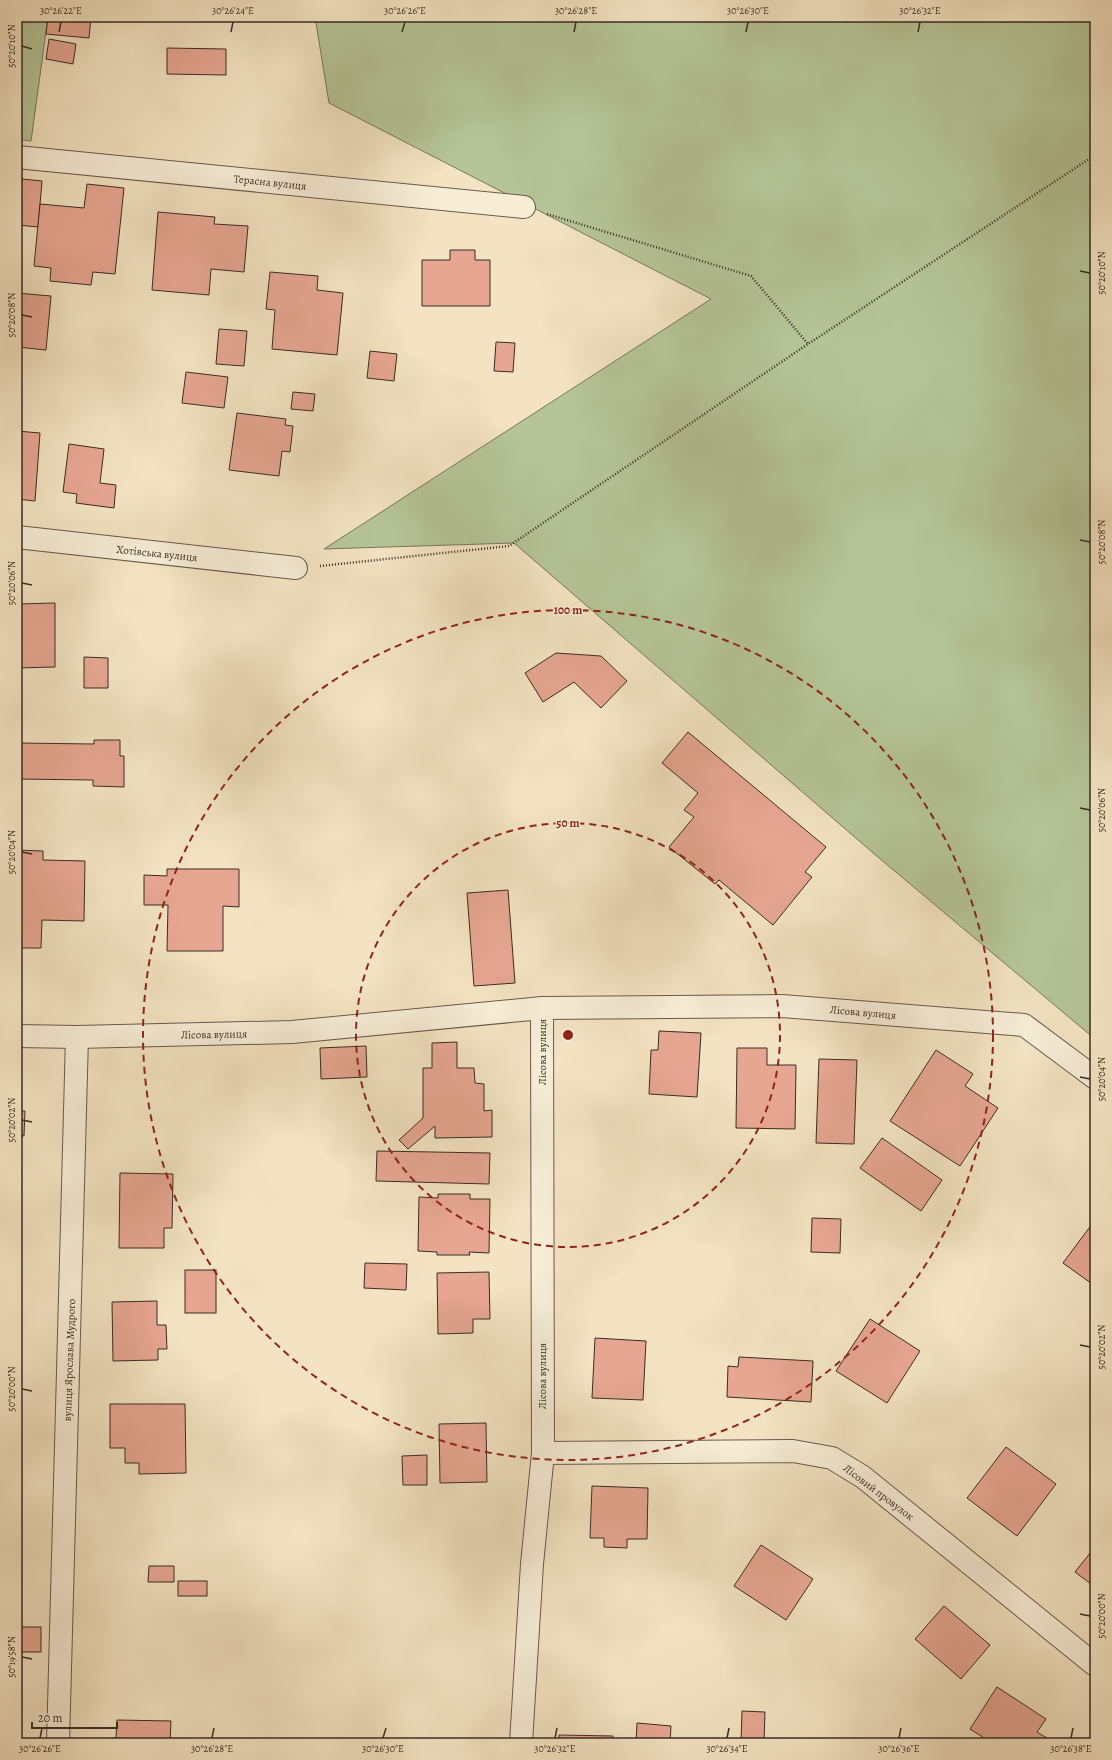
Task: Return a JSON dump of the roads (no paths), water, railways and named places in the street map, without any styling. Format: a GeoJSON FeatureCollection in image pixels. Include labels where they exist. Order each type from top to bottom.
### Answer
{"type":"FeatureCollection","features":[{"type":"Feature","properties":{"kind":"street","name":"Терасна вулиця"},"geometry":{"type":"LineString","coordinates":[[17,157],[524,207]]}},
{"type":"Feature","properties":{"kind":"street","name":"Хотівська вулиця"},"geometry":{"type":"LineString","coordinates":[[17,537],[296,568]]}},
{"type":"Feature","properties":{"kind":"street","name":"Лісова вулиця"},"geometry":{"type":"LineString","coordinates":[[77,1037],[292,1032],[542,1008],[782,1006],[1024,1025],[1095,1078]]}},
{"type":"Feature","properties":{"kind":"street","name":"Лісова вулиця"},"geometry":{"type":"LineString","coordinates":[[521,1743],[532,1564],[543,1452],[542,1008]]}},
{"type":"Feature","properties":{"kind":"street"},"geometry":{"type":"LineString","coordinates":[[17,1036],[77,1037]]}},
{"type":"Feature","properties":{"kind":"street","name":"вулиця Ярослава Мудрого"},"geometry":{"type":"LineString","coordinates":[[58,1743],[77,1037]]}},
{"type":"Feature","properties":{"kind":"street","name":"Лісовий провулок"},"geometry":{"type":"LineString","coordinates":[[543,1452],[793,1451],[832,1458],[863,1477],[1095,1665]]}}]}
